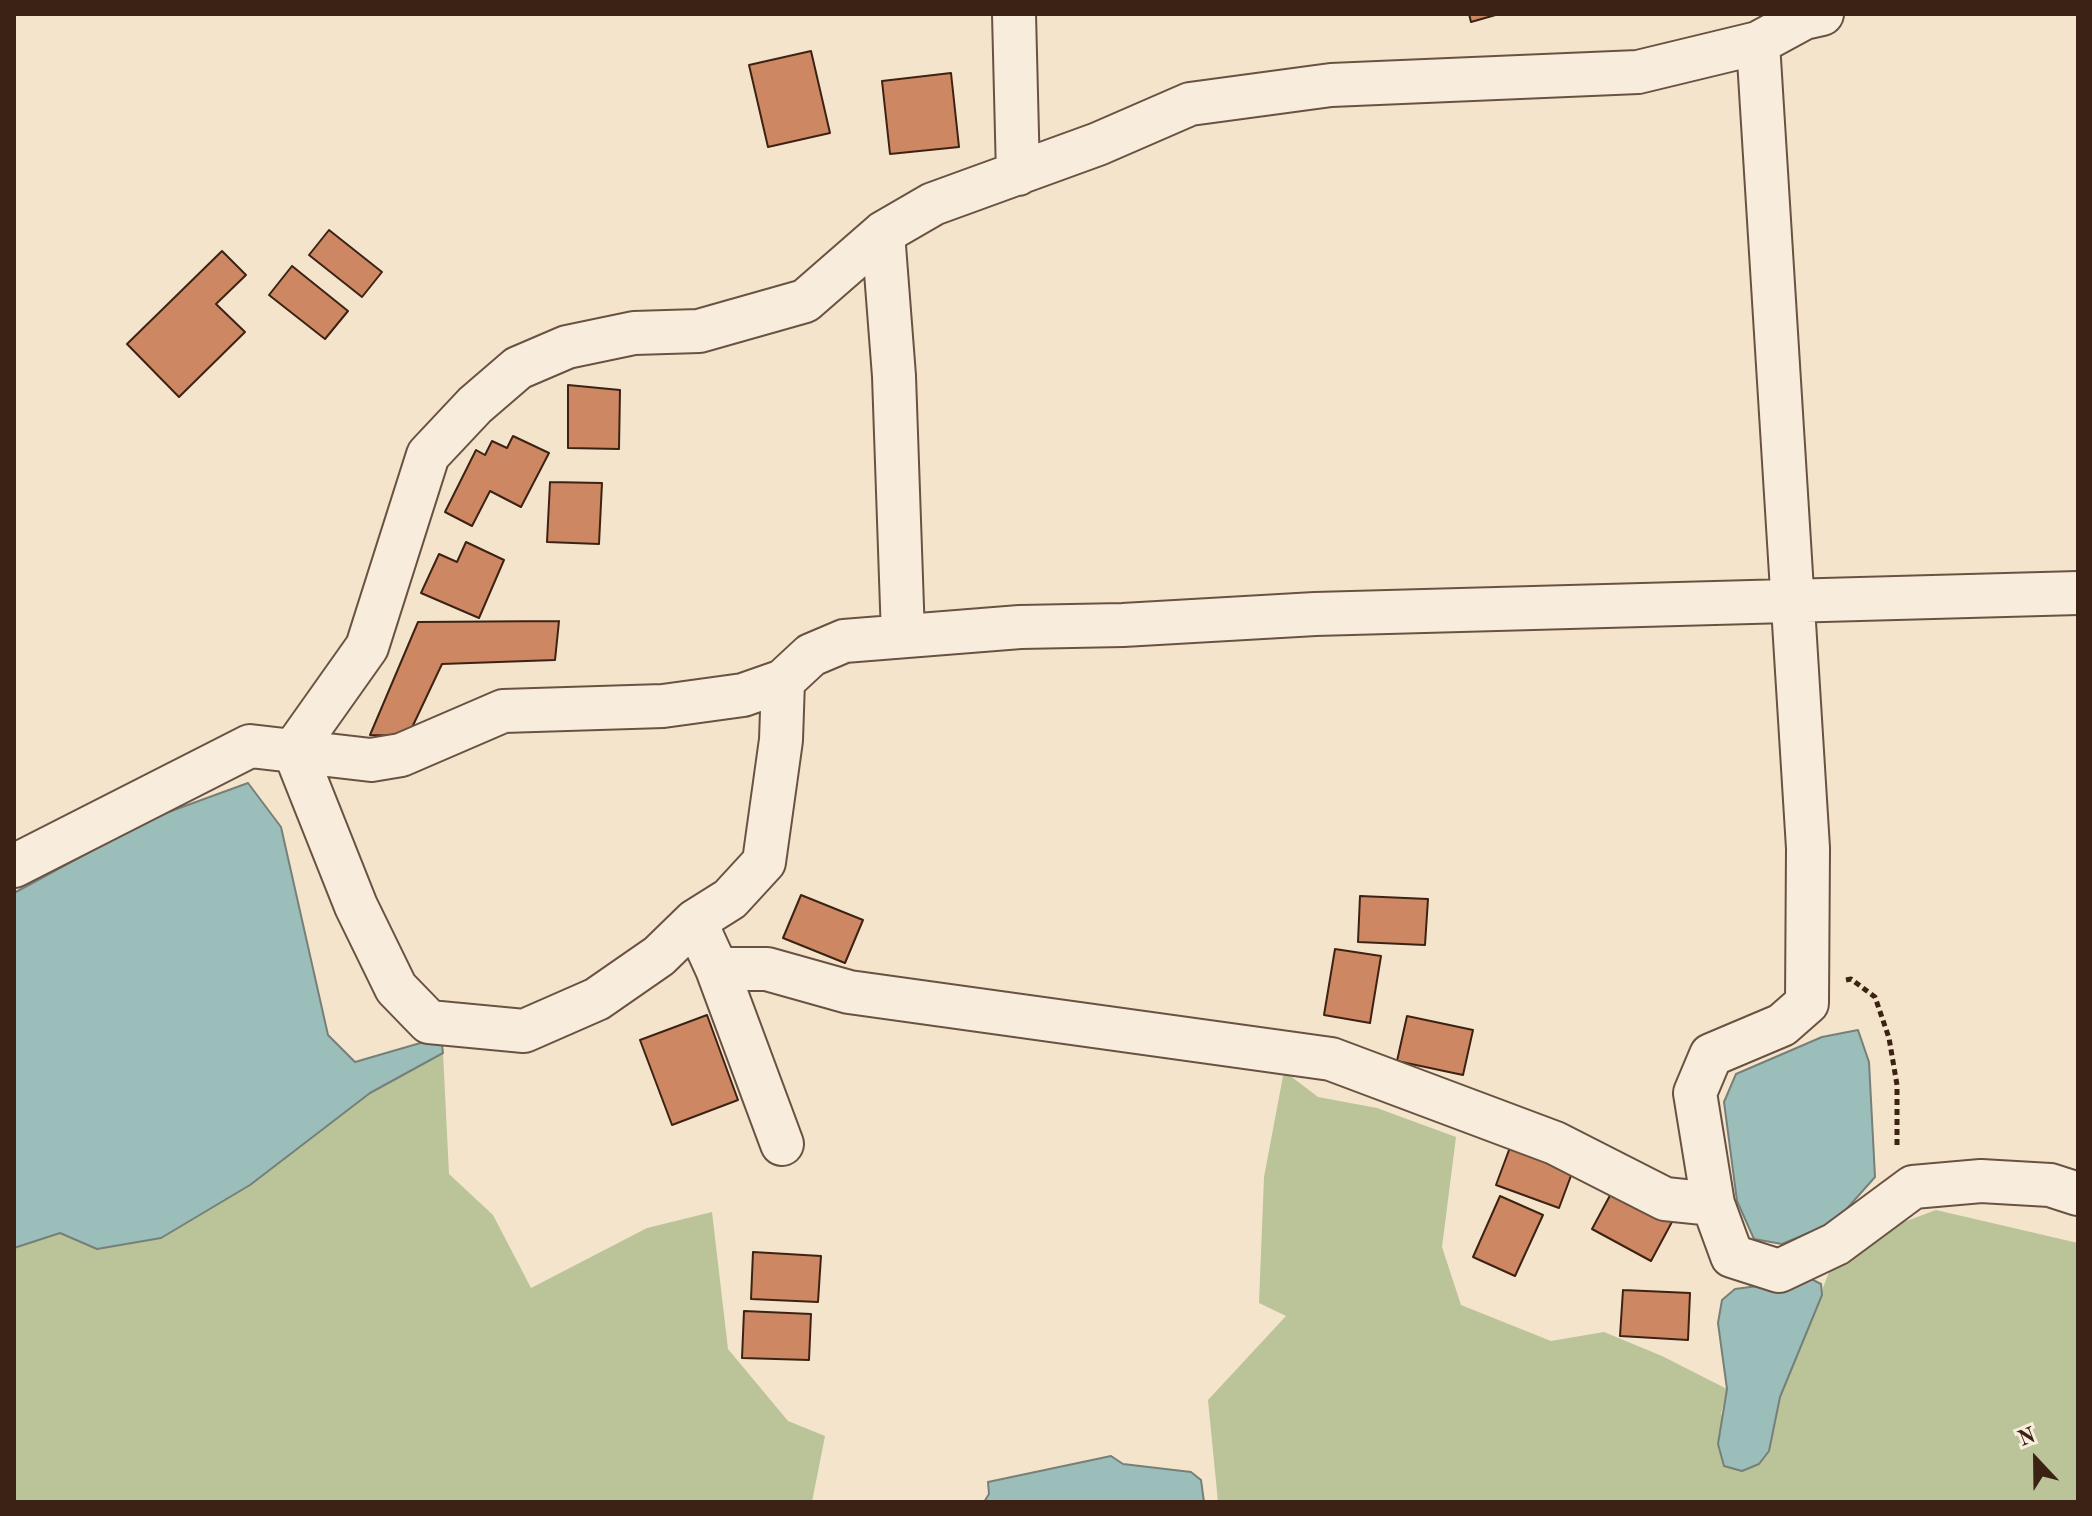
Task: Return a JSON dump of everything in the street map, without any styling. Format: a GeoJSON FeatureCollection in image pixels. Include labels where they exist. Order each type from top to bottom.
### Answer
{"type":"FeatureCollection","features":[{"type":"Feature","properties":{"kind":"street"},"geometry":{"type":"LineString","coordinates":[[1014,14],[1018,174]]}},
{"type":"Feature","properties":{"kind":"street"},"geometry":{"type":"LineString","coordinates":[[294,750],[367,647],[428,455],[475,405],[518,368],[567,347],[634,333],[699,331],[805,301],[883,233],[933,204],[1018,174],[1190,104],[1331,85],[1638,72],[1758,43],[1804,18],[1822,14]]}},
{"type":"Feature","properties":{"kind":"street"},"geometry":{"type":"LineString","coordinates":[[1758,43],[1808,848],[1807,1003],[1782,1025],[1711,1055],[1695,1093],[1713,1204],[1732,1256],[1779,1271],[1836,1244],[1913,1187],[1981,1181],[2050,1185],[2078,1194]]}},
{"type":"Feature","properties":{"kind":"street"},"geometry":{"type":"LineString","coordinates":[[883,233],[894,376],[903,636]]}},
{"type":"Feature","properties":{"kind":"street"},"geometry":{"type":"LineString","coordinates":[[14,866],[250,746],[371,760],[401,755],[503,711],[663,706],[743,695],[783,681],[811,655],[844,641],[1020,627],[1123,625],[1315,614],[2078,593]]}},
{"type":"Feature","properties":{"kind":"street"},"geometry":{"type":"LineString","coordinates":[[294,750],[356,906],[396,988],[429,1022],[524,1031],[597,999],[659,956],[695,921],[730,899],[764,862],[781,740],[783,681]]}},
{"type":"Feature","properties":{"kind":"street"},"geometry":{"type":"LineString","coordinates":[[695,921],[717,969],[782,1144]]}},
{"type":"Feature","properties":{"kind":"street"},"geometry":{"type":"LineString","coordinates":[[717,969],[767,969],[849,992],[1331,1059],[1555,1143],[1665,1199],[1713,1204]]}},
{"type":"Feature","properties":{"kind":"path"},"geometry":{"type":"LineString","coordinates":[[1807,986],[1851,979],[1875,997],[1889,1038],[1897,1085],[1897,1151],[1913,1187]]}},
{"type":"Feature","properties":{"kind":"green space"},"geometry":{"type":"Polygon","coordinates":[[[443,1053],[449,1174],[493,1215],[531,1288],[647,1228],[712,1212],[728,1349],[788,1421],[825,1436],[812,1502],[14,1502],[14,1248],[61,1233],[97,1249],[250,1185],[370,1093],[443,1053]]]}},
{"type":"Feature","properties":{"kind":"green space"},"geometry":{"type":"Polygon","coordinates":[[[1284,1071],[1318,1097],[1377,1108],[1456,1137],[1442,1247],[1461,1305],[1551,1341],[1604,1332],[1662,1356],[1727,1389],[1721,1414],[1769,1451],[1780,1397],[1835,1257],[1885,1229],[1936,1210],[2078,1243],[2078,1502],[1218,1502],[1208,1400],[1286,1316],[1259,1303],[1264,1177],[1284,1071]]]}},
{"type":"Feature","properties":{"kind":"water"},"geometry":{"type":"Polygon","coordinates":[[[248,783],[281,827],[328,1035],[355,1062],[441,1037],[443,1053],[370,1093],[250,1185],[161,1238],[97,1249],[60,1233],[14,1248],[14,893],[152,818],[248,783]]]}},
{"type":"Feature","properties":{"kind":"water"},"geometry":{"type":"Polygon","coordinates":[[[1858,1030],[1869,1062],[1875,1177],[1835,1222],[1782,1244],[1754,1239],[1737,1201],[1724,1102],[1736,1074],[1822,1037],[1858,1030]]]}},
{"type":"Feature","properties":{"kind":"water"},"geometry":{"type":"Polygon","coordinates":[[[1811,1279],[1821,1284],[1822,1295],[1780,1397],[1769,1451],[1759,1464],[1742,1471],[1724,1466],[1718,1444],[1727,1389],[1718,1323],[1722,1300],[1735,1289],[1811,1279]]]}},
{"type":"Feature","properties":{"kind":"water"},"geometry":{"type":"Polygon","coordinates":[[[1111,1456],[1123,1464],[1191,1472],[1201,1480],[1204,1502],[984,1502],[989,1494],[988,1482],[1111,1456]]]}},
{"type":"Feature","properties":{"kind":"building"},"geometry":{"type":"Polygon","coordinates":[[[1469,14],[1499,14],[1471,22],[1469,14]]]}},
{"type":"Feature","properties":{"kind":"building"},"geometry":{"type":"Polygon","coordinates":[[[811,51],[830,133],[768,147],[749,65],[811,51]]]}},
{"type":"Feature","properties":{"kind":"building"},"geometry":{"type":"Polygon","coordinates":[[[951,73],[959,147],[890,154],[882,81],[951,73]]]}},
{"type":"Feature","properties":{"kind":"building"},"geometry":{"type":"Polygon","coordinates":[[[329,230],[382,272],[362,297],[309,255],[329,230]]]}},
{"type":"Feature","properties":{"kind":"building"},"geometry":{"type":"Polygon","coordinates":[[[222,251],[246,275],[216,304],[245,332],[179,397],[127,344],[222,251]]]}},
{"type":"Feature","properties":{"kind":"building"},"geometry":{"type":"Polygon","coordinates":[[[292,266],[348,311],[325,339],[269,295],[292,266]]]}},
{"type":"Feature","properties":{"kind":"building"},"geometry":{"type":"Polygon","coordinates":[[[568,385],[620,390],[619,449],[568,448],[568,385]]]}},
{"type":"Feature","properties":{"kind":"building"},"geometry":{"type":"Polygon","coordinates":[[[513,436],[549,453],[521,507],[490,491],[472,526],[445,512],[476,450],[485,455],[492,441],[507,448],[513,436]]]}},
{"type":"Feature","properties":{"kind":"building"},"geometry":{"type":"Polygon","coordinates":[[[550,482],[602,483],[599,544],[547,542],[550,482]]]}},
{"type":"Feature","properties":{"kind":"building"},"geometry":{"type":"Polygon","coordinates":[[[466,542],[504,560],[479,618],[421,593],[439,554],[457,562],[466,542]]]}},
{"type":"Feature","properties":{"kind":"building"},"geometry":{"type":"Polygon","coordinates":[[[559,621],[555,660],[442,664],[408,736],[370,735],[418,622],[559,621]]]}},
{"type":"Feature","properties":{"kind":"building"},"geometry":{"type":"Polygon","coordinates":[[[801,895],[863,920],[845,963],[783,938],[801,895]]]}},
{"type":"Feature","properties":{"kind":"building"},"geometry":{"type":"Polygon","coordinates":[[[1360,896],[1428,899],[1425,945],[1358,942],[1360,896]]]}},
{"type":"Feature","properties":{"kind":"building"},"geometry":{"type":"Polygon","coordinates":[[[1335,949],[1381,956],[1370,1023],[1324,1015],[1335,949]]]}},
{"type":"Feature","properties":{"kind":"building"},"geometry":{"type":"Polygon","coordinates":[[[707,1015],[738,1100],[672,1125],[640,1040],[707,1015]]]}},
{"type":"Feature","properties":{"kind":"building"},"geometry":{"type":"Polygon","coordinates":[[[1407,1016],[1473,1030],[1463,1075],[1397,1061],[1407,1016]]]}},
{"type":"Feature","properties":{"kind":"building"},"geometry":{"type":"Polygon","coordinates":[[[1512,1142],[1575,1165],[1559,1208],[1496,1185],[1512,1142]]]}},
{"type":"Feature","properties":{"kind":"building"},"geometry":{"type":"Polygon","coordinates":[[[1614,1188],[1673,1220],[1651,1261],[1592,1229],[1614,1188]]]}},
{"type":"Feature","properties":{"kind":"building"},"geometry":{"type":"Polygon","coordinates":[[[1500,1196],[1543,1215],[1515,1276],[1473,1257],[1500,1196]]]}},
{"type":"Feature","properties":{"kind":"building"},"geometry":{"type":"Polygon","coordinates":[[[753,1252],[821,1256],[818,1302],[751,1299],[753,1252]]]}},
{"type":"Feature","properties":{"kind":"building"},"geometry":{"type":"Polygon","coordinates":[[[1623,1290],[1690,1293],[1688,1340],[1620,1336],[1623,1290]]]}},
{"type":"Feature","properties":{"kind":"building"},"geometry":{"type":"Polygon","coordinates":[[[744,1311],[811,1314],[809,1360],[742,1358],[744,1311]]]}}]}
